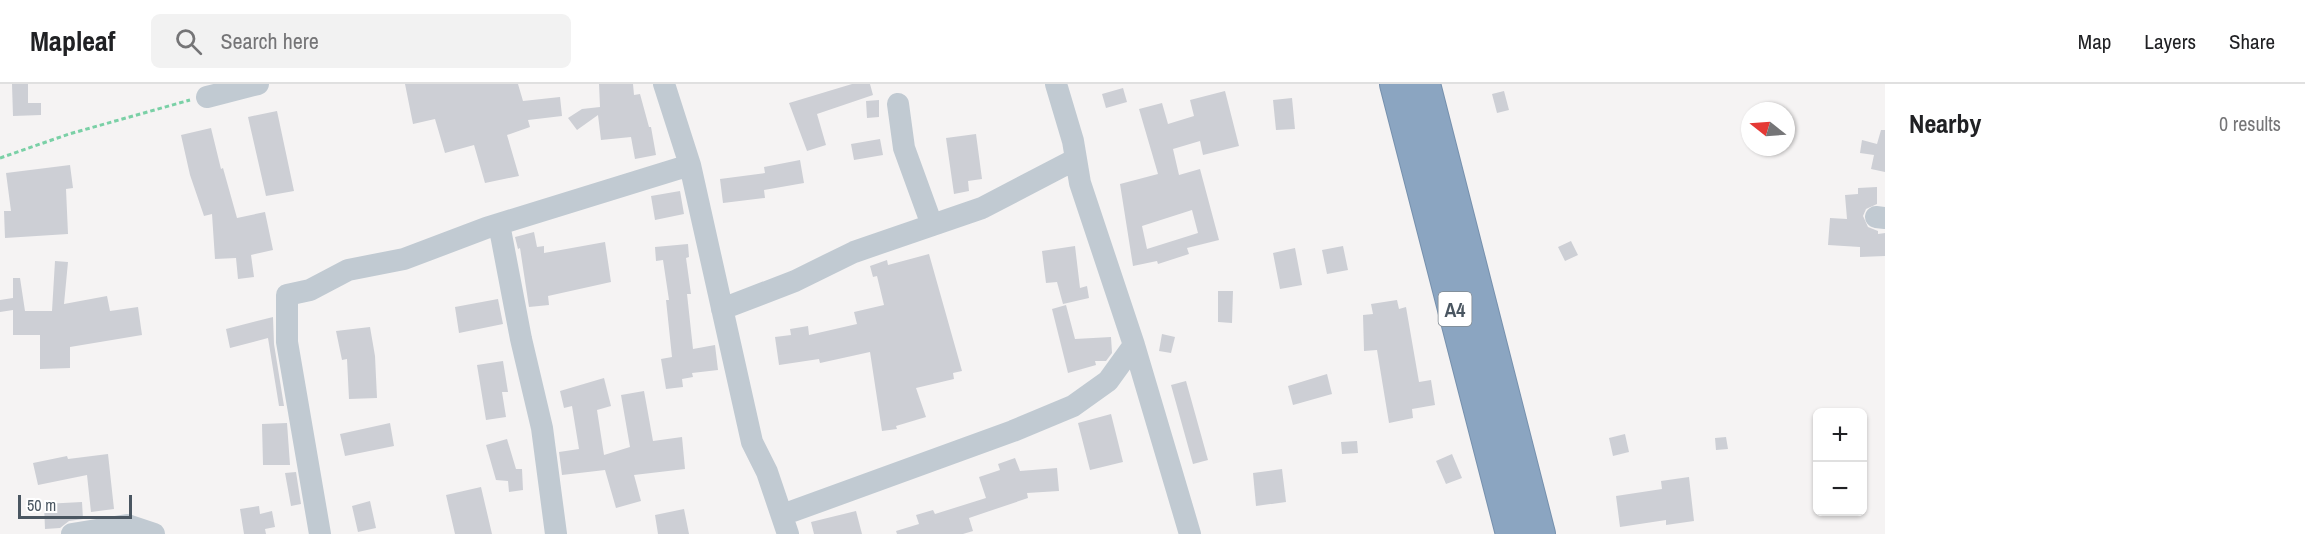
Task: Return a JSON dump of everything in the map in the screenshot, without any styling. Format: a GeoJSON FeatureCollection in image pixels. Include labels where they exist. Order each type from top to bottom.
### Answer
{"type":"FeatureCollection","features":[{"type":"Feature","properties":{"kind":"highway","name":"A4"},"geometry":{"type":"LineString","coordinates":[[1396,84],[1512,534]]}},
{"type":"Feature","properties":{"kind":"highway","name":"A4"},"geometry":{"type":"LineString","coordinates":[[1424,84],[1539,534]]}},
{"type":"Feature","properties":{"kind":"street"},"geometry":{"type":"LineString","coordinates":[[207,97],[258,84]]}},
{"type":"Feature","properties":{"kind":"street"},"geometry":{"type":"LineString","coordinates":[[664,84],[690,165],[752,442],[767,472],[785,525],[1073,406],[1108,381],[1134,345]]}},
{"type":"Feature","properties":{"kind":"street"},"geometry":{"type":"LineString","coordinates":[[1056,84],[1080,183],[1134,345],[1190,534]]}},
{"type":"Feature","properties":{"kind":"street"},"geometry":{"type":"LineString","coordinates":[[897,104],[904,148],[932,225]]}},
{"type":"Feature","properties":{"kind":"street"},"geometry":{"type":"LineString","coordinates":[[722,309],[795,281],[854,252],[982,208],[1076,159]]}},
{"type":"Feature","properties":{"kind":"street"},"geometry":{"type":"LineString","coordinates":[[320,534],[287,342],[287,295],[310,290],[348,270],[404,259],[500,224],[690,165]]}},
{"type":"Feature","properties":{"kind":"street"},"geometry":{"type":"LineString","coordinates":[[500,224],[521,339],[542,428],[556,534]]}},
{"type":"Feature","properties":{"kind":"street"},"geometry":{"type":"LineString","coordinates":[[72,534],[127,525],[154,534]]}},
{"type":"Feature","properties":{"kind":"path"},"geometry":{"type":"LineString","coordinates":[[0,158],[168,104],[207,97]]}},
{"type":"Feature","properties":{"kind":"building"},"geometry":{"type":"Polygon","coordinates":[[[12,84],[28,84],[28,103],[41,103],[41,115],[13,116],[12,84]]]}},
{"type":"Feature","properties":{"kind":"building"},"geometry":{"type":"Polygon","coordinates":[[[405,84],[518,84],[523,101],[560,97],[562,116],[528,120],[530,127],[507,135],[519,176],[485,183],[474,145],[445,153],[435,119],[413,124],[405,84]]]}},
{"type":"Feature","properties":{"kind":"building"},"geometry":{"type":"Polygon","coordinates":[[[599,84],[633,84],[634,95],[640,94],[649,127],[651,127],[656,155],[635,159],[631,137],[601,140],[598,115],[577,130],[568,118],[582,109],[600,107],[599,84]]]}},
{"type":"Feature","properties":{"kind":"building"},"geometry":{"type":"Polygon","coordinates":[[[852,84],[870,84],[873,95],[817,114],[826,145],[807,151],[789,103],[852,84]]]}},
{"type":"Feature","properties":{"kind":"building"},"geometry":{"type":"Polygon","coordinates":[[[1123,88],[1127,102],[1106,108],[1102,94],[1123,88]]]}},
{"type":"Feature","properties":{"kind":"building"},"geometry":{"type":"Polygon","coordinates":[[[1225,91],[1239,146],[1203,155],[1200,141],[1173,149],[1179,175],[1200,169],[1219,240],[1187,248],[1189,254],[1158,264],[1157,261],[1133,266],[1120,184],[1158,174],[1139,109],[1162,103],[1168,124],[1194,116],[1190,100],[1225,91]],[[1192,210],[1142,226],[1147,249],[1198,233],[1192,210]]]}},
{"type":"Feature","properties":{"kind":"building"},"geometry":{"type":"Polygon","coordinates":[[[1504,91],[1509,110],[1497,113],[1492,94],[1504,91]]]}},
{"type":"Feature","properties":{"kind":"building"},"geometry":{"type":"Polygon","coordinates":[[[1292,98],[1295,129],[1276,130],[1273,100],[1292,98]]]}},
{"type":"Feature","properties":{"kind":"building"},"geometry":{"type":"Polygon","coordinates":[[[879,100],[879,117],[867,118],[866,101],[879,100]]]}},
{"type":"Feature","properties":{"kind":"building"},"geometry":{"type":"Polygon","coordinates":[[[277,111],[294,191],[266,196],[248,117],[277,111]]]}},
{"type":"Feature","properties":{"kind":"building"},"geometry":{"type":"Polygon","coordinates":[[[211,128],[237,218],[265,212],[273,250],[251,255],[254,277],[238,279],[236,258],[215,259],[212,214],[204,216],[190,175],[181,135],[211,128]]]}},
{"type":"Feature","properties":{"kind":"building"},"geometry":{"type":"Polygon","coordinates":[[[1881,130],[1885,130],[1885,172],[1871,169],[1874,155],[1860,153],[1862,140],[1877,144],[1881,130]]]}},
{"type":"Feature","properties":{"kind":"building"},"geometry":{"type":"Polygon","coordinates":[[[976,134],[982,179],[968,181],[969,191],[954,194],[946,138],[976,134]]]}},
{"type":"Feature","properties":{"kind":"building"},"geometry":{"type":"Polygon","coordinates":[[[880,139],[883,155],[854,160],[851,144],[880,139]]]}},
{"type":"Feature","properties":{"kind":"building"},"geometry":{"type":"Polygon","coordinates":[[[800,160],[804,183],[764,190],[765,198],[723,203],[720,179],[765,173],[764,167],[800,160]]]}},
{"type":"Feature","properties":{"kind":"building"},"geometry":{"type":"Polygon","coordinates":[[[70,165],[73,188],[66,189],[68,234],[5,238],[4,211],[11,211],[6,173],[70,165]]]}},
{"type":"Feature","properties":{"kind":"building"},"geometry":{"type":"Polygon","coordinates":[[[1877,187],[1877,204],[1866,209],[1863,216],[1868,227],[1878,231],[1878,234],[1885,233],[1885,256],[1860,257],[1860,247],[1828,245],[1830,218],[1847,219],[1845,195],[1858,194],[1858,188],[1877,187]]]}},
{"type":"Feature","properties":{"kind":"building"},"geometry":{"type":"Polygon","coordinates":[[[680,191],[684,214],[655,220],[651,196],[680,191]]]}},
{"type":"Feature","properties":{"kind":"building"},"geometry":{"type":"Polygon","coordinates":[[[534,232],[537,247],[544,246],[544,253],[605,242],[611,282],[548,296],[549,305],[529,307],[520,248],[518,249],[515,237],[534,232]]]}},
{"type":"Feature","properties":{"kind":"building"},"geometry":{"type":"Polygon","coordinates":[[[1571,241],[1578,255],[1565,261],[1558,247],[1571,241]]]}},
{"type":"Feature","properties":{"kind":"building"},"geometry":{"type":"Polygon","coordinates":[[[688,244],[689,257],[686,258],[691,294],[687,294],[693,349],[715,345],[718,370],[692,373],[693,377],[682,379],[683,387],[666,389],[661,359],[672,357],[666,300],[669,300],[663,260],[656,261],[655,247],[688,244]]]}},
{"type":"Feature","properties":{"kind":"building"},"geometry":{"type":"Polygon","coordinates":[[[1075,246],[1080,288],[1087,286],[1089,298],[1063,304],[1057,282],[1046,283],[1042,251],[1075,246]]]}},
{"type":"Feature","properties":{"kind":"building"},"geometry":{"type":"Polygon","coordinates":[[[1343,246],[1348,270],[1327,274],[1322,250],[1343,246]]]}},
{"type":"Feature","properties":{"kind":"building"},"geometry":{"type":"Polygon","coordinates":[[[1295,248],[1302,285],[1280,289],[1273,253],[1295,248]]]}},
{"type":"Feature","properties":{"kind":"building"},"geometry":{"type":"Polygon","coordinates":[[[929,254],[962,371],[953,373],[954,379],[916,388],[926,417],[896,426],[897,429],[882,431],[870,352],[820,363],[819,359],[779,365],[775,337],[791,335],[790,329],[808,326],[809,335],[857,324],[854,312],[884,305],[877,276],[873,277],[870,266],[887,260],[888,265],[929,254]]]}},
{"type":"Feature","properties":{"kind":"building"},"geometry":{"type":"Polygon","coordinates":[[[55,261],[68,262],[64,304],[107,296],[110,311],[138,307],[142,335],[70,347],[70,368],[40,369],[40,335],[13,335],[13,310],[0,312],[0,300],[13,298],[13,278],[20,278],[25,311],[52,311],[55,261]]]}},
{"type":"Feature","properties":{"kind":"building"},"geometry":{"type":"Polygon","coordinates":[[[1218,291],[1233,291],[1232,323],[1218,322],[1218,291]]]}},
{"type":"Feature","properties":{"kind":"building"},"geometry":{"type":"Polygon","coordinates":[[[498,299],[503,324],[459,333],[455,307],[498,299]]]}},
{"type":"Feature","properties":{"kind":"building"},"geometry":{"type":"Polygon","coordinates":[[[1397,300],[1399,309],[1406,307],[1419,382],[1431,380],[1435,405],[1412,409],[1413,418],[1389,423],[1377,350],[1364,351],[1363,315],[1373,314],[1371,304],[1397,300]]]}},
{"type":"Feature","properties":{"kind":"building"},"geometry":{"type":"Polygon","coordinates":[[[1066,305],[1075,339],[1111,337],[1112,353],[1106,361],[1095,361],[1096,365],[1068,373],[1052,309],[1066,305]]]}},
{"type":"Feature","properties":{"kind":"building"},"geometry":{"type":"Polygon","coordinates":[[[273,317],[274,344],[284,406],[279,406],[268,338],[230,348],[226,329],[273,317]]]}},
{"type":"Feature","properties":{"kind":"building"},"geometry":{"type":"Polygon","coordinates":[[[370,327],[375,356],[377,398],[349,399],[347,359],[342,360],[336,331],[370,327]]]}},
{"type":"Feature","properties":{"kind":"building"},"geometry":{"type":"Polygon","coordinates":[[[1162,334],[1175,337],[1171,353],[1159,351],[1162,334]]]}},
{"type":"Feature","properties":{"kind":"building"},"geometry":{"type":"Polygon","coordinates":[[[503,361],[508,392],[502,392],[506,417],[486,420],[477,365],[503,361]]]}},
{"type":"Feature","properties":{"kind":"building"},"geometry":{"type":"Polygon","coordinates":[[[1327,374],[1332,394],[1293,405],[1288,386],[1327,374]]]}},
{"type":"Feature","properties":{"kind":"building"},"geometry":{"type":"Polygon","coordinates":[[[604,378],[611,406],[597,410],[604,455],[630,447],[621,395],[644,391],[653,441],[682,437],[685,469],[634,475],[641,501],[616,508],[605,470],[562,475],[559,452],[579,449],[572,406],[564,408],[560,391],[604,378]]]}},
{"type":"Feature","properties":{"kind":"building"},"geometry":{"type":"Polygon","coordinates":[[[1186,381],[1208,460],[1193,464],[1171,385],[1186,381]]]}},
{"type":"Feature","properties":{"kind":"building"},"geometry":{"type":"Polygon","coordinates":[[[1111,414],[1123,462],[1090,470],[1078,423],[1111,414]]]}},
{"type":"Feature","properties":{"kind":"building"},"geometry":{"type":"Polygon","coordinates":[[[287,423],[290,465],[263,465],[262,424],[287,423]]]}},
{"type":"Feature","properties":{"kind":"building"},"geometry":{"type":"Polygon","coordinates":[[[390,423],[394,446],[345,456],[340,434],[390,423]]]}},
{"type":"Feature","properties":{"kind":"building"},"geometry":{"type":"Polygon","coordinates":[[[1625,434],[1629,452],[1613,456],[1609,438],[1625,434]]]}},
{"type":"Feature","properties":{"kind":"building"},"geometry":{"type":"Polygon","coordinates":[[[1726,437],[1728,449],[1716,450],[1715,438],[1726,437]]]}},
{"type":"Feature","properties":{"kind":"building"},"geometry":{"type":"Polygon","coordinates":[[[507,439],[516,469],[522,469],[523,490],[509,492],[508,481],[496,480],[486,445],[507,439]]]}},
{"type":"Feature","properties":{"kind":"building"},"geometry":{"type":"Polygon","coordinates":[[[1357,441],[1358,453],[1342,454],[1341,442],[1357,441]]]}},
{"type":"Feature","properties":{"kind":"building"},"geometry":{"type":"Polygon","coordinates":[[[108,454],[114,509],[91,512],[87,475],[38,485],[33,463],[67,456],[68,459],[108,454]]]}},
{"type":"Feature","properties":{"kind":"building"},"geometry":{"type":"Polygon","coordinates":[[[1452,454],[1462,478],[1446,484],[1436,461],[1452,454]]]}},
{"type":"Feature","properties":{"kind":"building"},"geometry":{"type":"Polygon","coordinates":[[[1015,458],[1020,471],[1057,468],[1059,491],[1027,493],[1028,498],[969,518],[973,531],[963,534],[897,534],[896,531],[919,524],[916,515],[933,510],[935,514],[986,498],[979,477],[1000,470],[998,464],[1015,458]]]}},
{"type":"Feature","properties":{"kind":"building"},"geometry":{"type":"Polygon","coordinates":[[[1282,469],[1286,502],[1256,506],[1253,473],[1282,469]]]}},
{"type":"Feature","properties":{"kind":"building"},"geometry":{"type":"Polygon","coordinates":[[[296,472],[301,504],[291,506],[285,473],[296,472]]]}},
{"type":"Feature","properties":{"kind":"building"},"geometry":{"type":"Polygon","coordinates":[[[1689,477],[1694,521],[1666,525],[1666,520],[1620,527],[1616,496],[1662,489],[1661,481],[1689,477]]]}},
{"type":"Feature","properties":{"kind":"building"},"geometry":{"type":"Polygon","coordinates":[[[481,487],[492,534],[455,534],[446,495],[481,487]]]}},
{"type":"Feature","properties":{"kind":"building"},"geometry":{"type":"Polygon","coordinates":[[[370,501],[376,528],[358,532],[352,506],[370,501]]]}},
{"type":"Feature","properties":{"kind":"building"},"geometry":{"type":"Polygon","coordinates":[[[82,502],[83,519],[69,521],[60,528],[45,529],[44,504],[82,502]]]}},
{"type":"Feature","properties":{"kind":"building"},"geometry":{"type":"Polygon","coordinates":[[[259,506],[260,514],[272,511],[275,527],[265,529],[266,534],[244,534],[240,509],[259,506]]]}},
{"type":"Feature","properties":{"kind":"building"},"geometry":{"type":"Polygon","coordinates":[[[684,509],[689,534],[658,534],[655,515],[684,509]]]}},
{"type":"Feature","properties":{"kind":"building"},"geometry":{"type":"Polygon","coordinates":[[[856,511],[862,534],[814,534],[811,522],[856,511]]]}}]}
